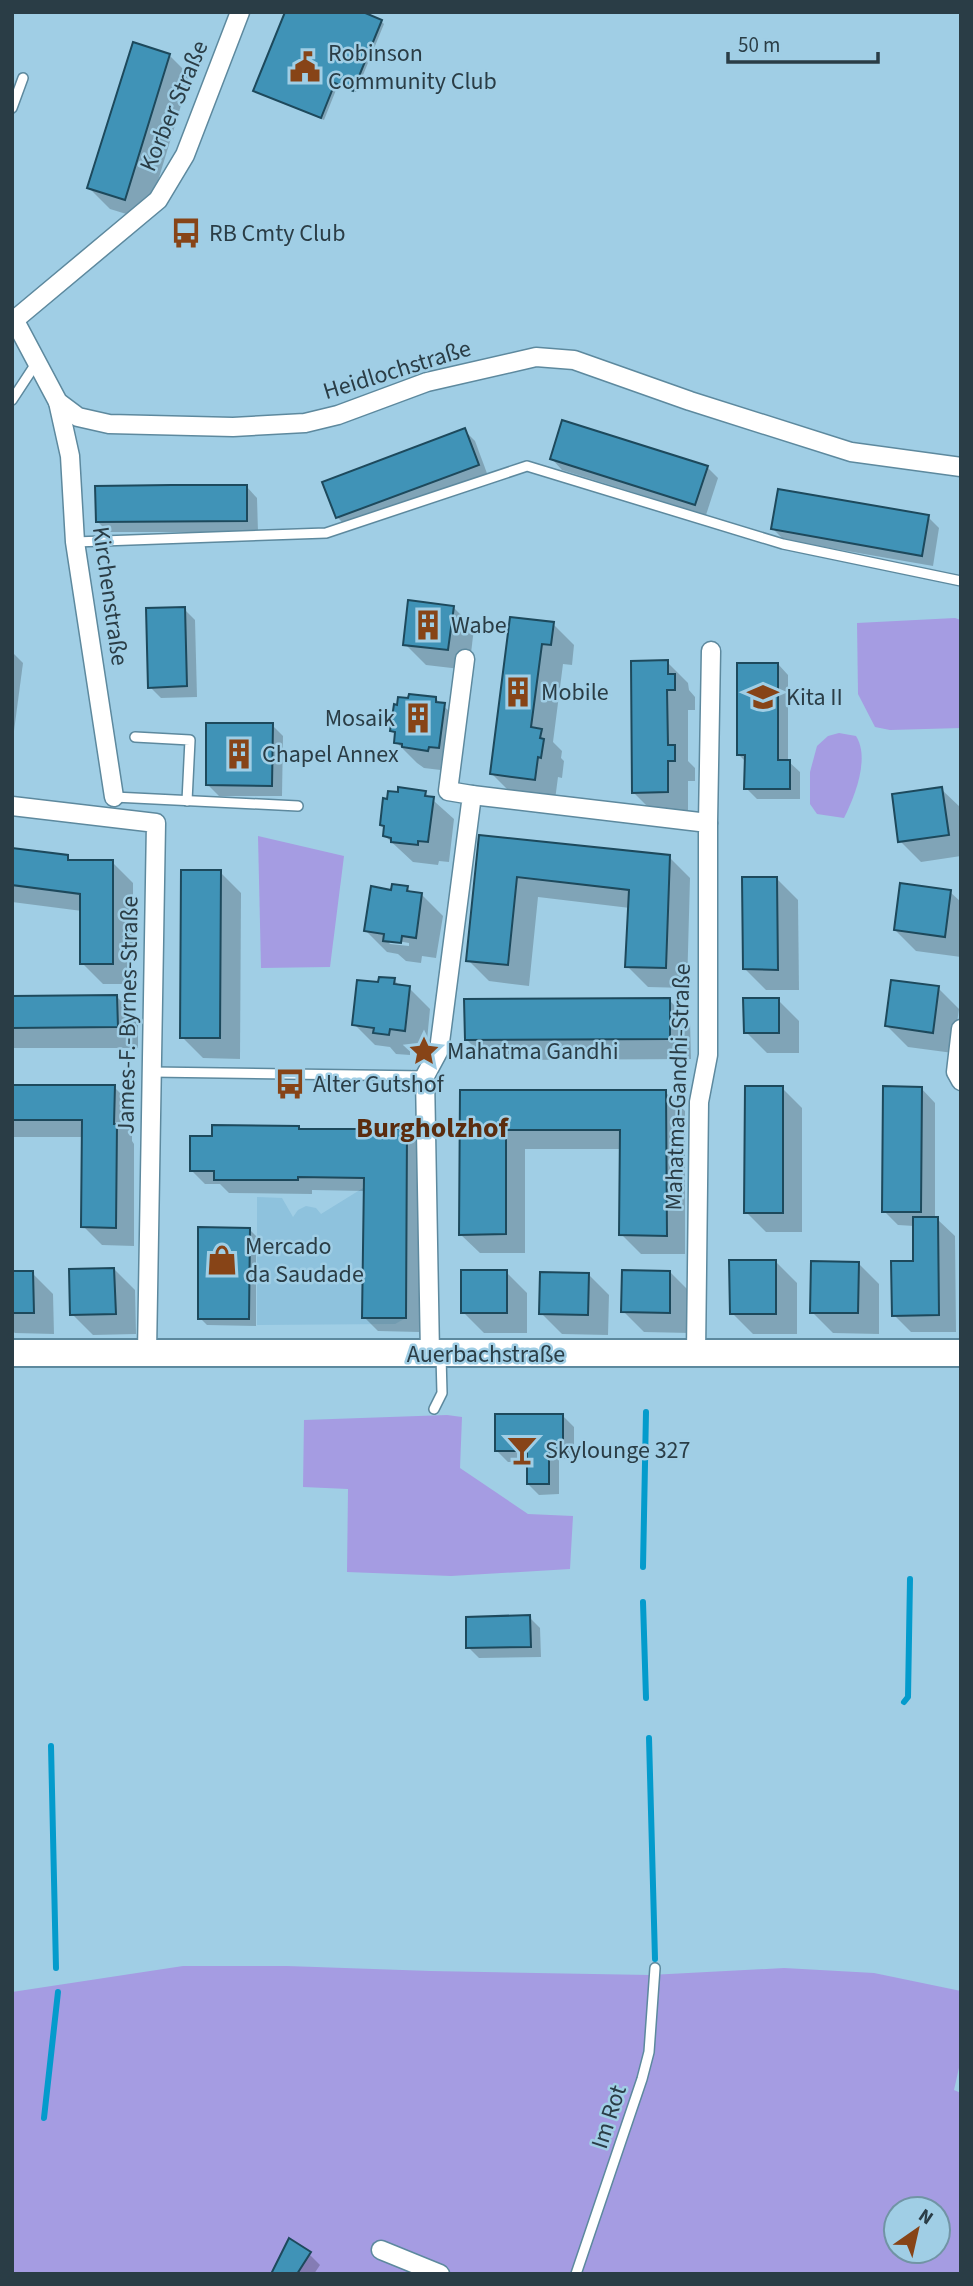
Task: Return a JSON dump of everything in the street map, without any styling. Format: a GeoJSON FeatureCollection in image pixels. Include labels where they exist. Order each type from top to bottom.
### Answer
{"type":"FeatureCollection","features":[{"type":"Feature","properties":{"kind":"main road","name":"Auerbachstraße"},"geometry":{"type":"LineString","coordinates":[[12,1353],[961,1353]]}},
{"type":"Feature","properties":{"kind":"street","name":"Korber Straße"},"geometry":{"type":"LineString","coordinates":[[13,321],[158,200],[185,155],[240,12]]}},
{"type":"Feature","properties":{"kind":"street"},"geometry":{"type":"LineString","coordinates":[[13,321],[58,402]]}},
{"type":"Feature","properties":{"kind":"street","name":"Heidlochstraße"},"geometry":{"type":"LineString","coordinates":[[58,402],[78,417],[109,424],[233,427],[304,423],[338,415],[427,382],[536,357],[574,360],[690,401],[851,452],[961,467]]}},
{"type":"Feature","properties":{"kind":"street","name":"Kirchenstraße"},"geometry":{"type":"LineString","coordinates":[[58,402],[71,456],[75,542],[114,797]]}},
{"type":"Feature","properties":{"kind":"street","name":"Mahatma-Gandhi-Straße"},"geometry":{"type":"LineString","coordinates":[[696,1353],[699,1102],[708,1055],[711,651]]}},
{"type":"Feature","properties":{"kind":"street"},"geometry":{"type":"LineString","coordinates":[[464,659],[448,791],[708,823]]}},
{"type":"Feature","properties":{"kind":"street"},"geometry":{"type":"LineString","coordinates":[[436,1354],[425,1076],[439,1050],[472,795]]}},
{"type":"Feature","properties":{"kind":"street","name":"James-F.-Byrnes-Straße"},"geometry":{"type":"LineString","coordinates":[[12,806],[156,823],[147,1352]]}},
{"type":"Feature","properties":{"kind":"street"},"geometry":{"type":"LineString","coordinates":[[961,1029],[957,1072],[961,1081]]}},
{"type":"Feature","properties":{"kind":"street"},"geometry":{"type":"LineString","coordinates":[[381,2250],[440,2274]]}},
{"type":"Feature","properties":{"kind":"lane"},"geometry":{"type":"LineString","coordinates":[[12,108],[23,78]]}},
{"type":"Feature","properties":{"kind":"lane"},"geometry":{"type":"LineString","coordinates":[[12,400],[37,362]]}},
{"type":"Feature","properties":{"kind":"lane"},"geometry":{"type":"LineString","coordinates":[[75,542],[326,533],[527,466],[783,544],[961,581]]}},
{"type":"Feature","properties":{"kind":"lane"},"geometry":{"type":"LineString","coordinates":[[135,737],[190,740],[187,801]]}},
{"type":"Feature","properties":{"kind":"lane"},"geometry":{"type":"LineString","coordinates":[[114,797],[298,806]]}},
{"type":"Feature","properties":{"kind":"lane"},"geometry":{"type":"LineString","coordinates":[[152,1072],[425,1076]]}},
{"type":"Feature","properties":{"kind":"lane"},"geometry":{"type":"LineString","coordinates":[[434,1409],[442,1393],[436,1354]]}},
{"type":"Feature","properties":{"kind":"lane","name":"Im Rot"},"geometry":{"type":"LineString","coordinates":[[576,2274],[649,2052],[655,1968]]}},
{"type":"Feature","properties":{"kind":"shaded area"},"geometry":{"type":"Polygon","coordinates":[[[955,618],[961,620],[961,728],[890,730],[875,727],[858,694],[857,623],[955,618]]]}},
{"type":"Feature","properties":{"kind":"shaded area"},"geometry":{"type":"Polygon","coordinates":[[[839,733],[856,736],[862,755],[856,788],[844,818],[817,814],[810,804],[810,772],[817,746],[828,736],[839,733]]]}},
{"type":"Feature","properties":{"kind":"shaded area"},"geometry":{"type":"Polygon","coordinates":[[[258,836],[344,856],[330,967],[261,968],[258,836]]]}},
{"type":"Feature","properties":{"kind":"shaded area"},"geometry":{"type":"Polygon","coordinates":[[[364,1178],[407,1178],[406,1318],[395,1324],[257,1325],[257,1197],[282,1198],[293,1217],[298,1210],[306,1206],[316,1208],[321,1214],[363,1188],[364,1178]]]}},
{"type":"Feature","properties":{"kind":"shaded area"},"geometry":{"type":"Polygon","coordinates":[[[447,1415],[462,1417],[460,1468],[528,1514],[573,1516],[570,1569],[451,1576],[347,1572],[348,1489],[303,1487],[304,1420],[447,1415]]]}},
{"type":"Feature","properties":{"kind":"shaded area"},"geometry":{"type":"Polygon","coordinates":[[[183,1966],[650,1975],[784,1968],[874,1973],[961,1991],[961,2059],[954,2090],[961,2093],[961,2274],[12,2274],[12,1992],[183,1966]]]}},
{"type":"Feature","properties":{"kind":"building"},"geometry":{"type":"Polygon","coordinates":[[[285,12],[363,12],[382,20],[353,91],[335,83],[321,118],[253,91],[285,12]]]}},
{"type":"Feature","properties":{"kind":"building"},"geometry":{"type":"Polygon","coordinates":[[[133,42],[170,54],[125,200],[87,188],[133,42]]]}},
{"type":"Feature","properties":{"kind":"building"},"geometry":{"type":"Polygon","coordinates":[[[562,420],[708,466],[695,505],[550,459],[562,420]]]}},
{"type":"Feature","properties":{"kind":"building"},"geometry":{"type":"Polygon","coordinates":[[[465,428],[479,465],[336,518],[322,482],[465,428]]]}},
{"type":"Feature","properties":{"kind":"building"},"geometry":{"type":"Polygon","coordinates":[[[247,485],[247,521],[96,522],[95,486],[247,485]]]}},
{"type":"Feature","properties":{"kind":"building"},"geometry":{"type":"Polygon","coordinates":[[[778,489],[929,515],[922,556],[771,529],[778,489]]]}},
{"type":"Feature","properties":{"kind":"building","name":"Wabe"},"geometry":{"type":"Polygon","coordinates":[[[408,600],[454,606],[448,650],[403,645],[408,600]]]}},
{"type":"Feature","properties":{"kind":"building"},"geometry":{"type":"Polygon","coordinates":[[[185,607],[187,686],[148,688],[146,608],[185,607]]]}},
{"type":"Feature","properties":{"kind":"building","name":"Mobile"},"geometry":{"type":"Polygon","coordinates":[[[510,617],[554,622],[551,645],[542,644],[531,727],[542,729],[540,738],[544,739],[535,780],[490,774],[510,617]]]}},
{"type":"Feature","properties":{"kind":"building"},"geometry":{"type":"Polygon","coordinates":[[[668,660],[668,674],[675,674],[675,690],[667,690],[668,745],[675,745],[675,761],[668,761],[668,792],[632,793],[631,661],[668,660]]]}},
{"type":"Feature","properties":{"kind":"building"},"geometry":{"type":"Polygon","coordinates":[[[737,663],[778,663],[778,760],[790,760],[790,789],[744,789],[745,755],[737,755],[737,663]]]}},
{"type":"Feature","properties":{"kind":"building","name":"Mosaik"},"geometry":{"type":"Polygon","coordinates":[[[409,694],[436,697],[436,702],[445,703],[439,748],[429,747],[428,751],[394,743],[395,732],[390,731],[394,704],[397,705],[398,697],[408,698],[409,694]]]}},
{"type":"Feature","properties":{"kind":"building","name":"Chapel Annex"},"geometry":{"type":"Polygon","coordinates":[[[206,723],[273,723],[272,786],[206,785],[206,723]]]}},
{"type":"Feature","properties":{"kind":"building","name":"Mosaik"},"geometry":{"type":"Polygon","coordinates":[[[398,787],[426,791],[425,796],[434,797],[428,842],[418,841],[418,845],[391,842],[391,838],[383,836],[384,826],[380,825],[383,798],[387,799],[388,791],[398,792],[398,787]]]}},
{"type":"Feature","properties":{"kind":"building"},"geometry":{"type":"Polygon","coordinates":[[[942,787],[949,835],[898,842],[892,794],[942,787]]]}},
{"type":"Feature","properties":{"kind":"building"},"geometry":{"type":"Polygon","coordinates":[[[479,835],[670,855],[666,968],[625,967],[629,890],[517,877],[508,965],[466,961],[479,835]]]}},
{"type":"Feature","properties":{"kind":"building"},"geometry":{"type":"Polygon","coordinates":[[[12,848],[68,855],[68,860],[113,860],[113,964],[80,964],[80,894],[12,885],[12,848]]]}},
{"type":"Feature","properties":{"kind":"building"},"geometry":{"type":"Polygon","coordinates":[[[181,870],[221,870],[220,1038],[180,1038],[181,870]]]}},
{"type":"Feature","properties":{"kind":"building"},"geometry":{"type":"Polygon","coordinates":[[[742,877],[777,877],[778,970],[743,969],[742,877]]]}},
{"type":"Feature","properties":{"kind":"building"},"geometry":{"type":"Polygon","coordinates":[[[900,883],[951,890],[945,937],[894,930],[900,883]]]}},
{"type":"Feature","properties":{"kind":"building"},"geometry":{"type":"Polygon","coordinates":[[[392,884],[408,886],[407,891],[422,893],[416,938],[402,936],[401,943],[383,941],[384,934],[364,931],[371,886],[391,890],[392,884]]]}},
{"type":"Feature","properties":{"kind":"building"},"geometry":{"type":"Polygon","coordinates":[[[379,977],[395,978],[394,984],[410,986],[405,1031],[390,1029],[389,1035],[373,1033],[374,1028],[352,1025],[357,980],[378,982],[379,977]]]}},
{"type":"Feature","properties":{"kind":"building"},"geometry":{"type":"Polygon","coordinates":[[[891,980],[939,986],[933,1033],[885,1026],[891,980]]]}},
{"type":"Feature","properties":{"kind":"building"},"geometry":{"type":"Polygon","coordinates":[[[117,995],[118,1027],[12,1028],[12,996],[117,995]]]}},
{"type":"Feature","properties":{"kind":"building"},"geometry":{"type":"Polygon","coordinates":[[[670,998],[670,1039],[465,1040],[464,999],[670,998]]]}},
{"type":"Feature","properties":{"kind":"building"},"geometry":{"type":"Polygon","coordinates":[[[743,998],[779,998],[779,1033],[744,1033],[743,998]]]}},
{"type":"Feature","properties":{"kind":"building"},"geometry":{"type":"Polygon","coordinates":[[[12,1085],[115,1085],[116,1228],[81,1227],[82,1120],[12,1120],[12,1085]]]}},
{"type":"Feature","properties":{"kind":"building"},"geometry":{"type":"Polygon","coordinates":[[[745,1086],[783,1086],[783,1213],[744,1213],[745,1086]]]}},
{"type":"Feature","properties":{"kind":"building"},"geometry":{"type":"Polygon","coordinates":[[[883,1086],[922,1087],[921,1212],[882,1212],[883,1086]]]}},
{"type":"Feature","properties":{"kind":"building"},"geometry":{"type":"Polygon","coordinates":[[[460,1090],[666,1090],[667,1236],[619,1235],[620,1130],[506,1130],[506,1234],[459,1235],[460,1090]]]}},
{"type":"Feature","properties":{"kind":"building"},"geometry":{"type":"Polygon","coordinates":[[[212,1125],[299,1126],[299,1129],[407,1129],[406,1318],[362,1318],[364,1178],[214,1180],[214,1171],[190,1171],[190,1136],[212,1136],[212,1125]]]}},
{"type":"Feature","properties":{"kind":"building"},"geometry":{"type":"Polygon","coordinates":[[[913,1217],[938,1217],[939,1315],[892,1316],[891,1261],[913,1261],[913,1217]]]}},
{"type":"Feature","properties":{"kind":"building"},"geometry":{"type":"Polygon","coordinates":[[[198,1227],[250,1228],[249,1319],[198,1319],[198,1227]]]}},
{"type":"Feature","properties":{"kind":"building"},"geometry":{"type":"Polygon","coordinates":[[[729,1260],[776,1260],[776,1314],[730,1314],[729,1260]]]}},
{"type":"Feature","properties":{"kind":"building"},"geometry":{"type":"Polygon","coordinates":[[[811,1261],[859,1262],[858,1313],[810,1313],[811,1261]]]}},
{"type":"Feature","properties":{"kind":"building"},"geometry":{"type":"Polygon","coordinates":[[[114,1268],[116,1314],[70,1315],[69,1269],[114,1268]]]}},
{"type":"Feature","properties":{"kind":"building"},"geometry":{"type":"Polygon","coordinates":[[[461,1270],[507,1270],[507,1313],[461,1313],[461,1270]]]}},
{"type":"Feature","properties":{"kind":"building"},"geometry":{"type":"Polygon","coordinates":[[[622,1270],[670,1271],[670,1313],[621,1312],[622,1270]]]}},
{"type":"Feature","properties":{"kind":"building"},"geometry":{"type":"Polygon","coordinates":[[[12,1271],[33,1271],[34,1313],[12,1313],[12,1271]]]}},
{"type":"Feature","properties":{"kind":"building"},"geometry":{"type":"Polygon","coordinates":[[[540,1272],[589,1273],[588,1315],[539,1314],[540,1272]]]}},
{"type":"Feature","properties":{"kind":"building","name":"Skylounge 327"},"geometry":{"type":"Polygon","coordinates":[[[495,1414],[563,1414],[563,1448],[549,1449],[549,1484],[527,1484],[527,1451],[495,1451],[495,1414]]]}},
{"type":"Feature","properties":{"kind":"building"},"geometry":{"type":"Polygon","coordinates":[[[530,1615],[531,1647],[466,1648],[466,1617],[530,1615]]]}},
{"type":"Feature","properties":{"kind":"building"},"geometry":{"type":"Polygon","coordinates":[[[289,2238],[311,2252],[297,2274],[271,2274],[289,2238]]]}},
{"type":"Feature","properties":{"kind":"waterway"},"geometry":{"type":"LineString","coordinates":[[643,1567],[646,1412]]}},
{"type":"Feature","properties":{"kind":"waterway"},"geometry":{"type":"LineString","coordinates":[[904,1702],[908,1697],[910,1579]]}},
{"type":"Feature","properties":{"kind":"waterway"},"geometry":{"type":"LineString","coordinates":[[643,1602],[646,1698]]}},
{"type":"Feature","properties":{"kind":"waterway"},"geometry":{"type":"LineString","coordinates":[[649,1738],[655,1959]]}},
{"type":"Feature","properties":{"kind":"waterway"},"geometry":{"type":"LineString","coordinates":[[51,1746],[56,1968]]}},
{"type":"Feature","properties":{"kind":"waterway"},"geometry":{"type":"LineString","coordinates":[[44,2118],[58,1992]]}},
{"type":"Feature","properties":{"kind":"place","name":"Robinson Community Club"},"geometry":{"type":"Point","coordinates":[305,67]}},
{"type":"Feature","properties":{"kind":"place","name":"RB Cmty Club"},"geometry":{"type":"Point","coordinates":[186,233]}},
{"type":"Feature","properties":{"kind":"place","name":"Wabe"},"geometry":{"type":"Point","coordinates":[428,625]}},
{"type":"Feature","properties":{"kind":"place","name":"Mobile"},"geometry":{"type":"Point","coordinates":[518,692]}},
{"type":"Feature","properties":{"kind":"place","name":"Kita II"},"geometry":{"type":"Point","coordinates":[763,697]}},
{"type":"Feature","properties":{"kind":"place","name":"Mosaik"},"geometry":{"type":"Point","coordinates":[418,718]}},
{"type":"Feature","properties":{"kind":"place","name":"Chapel Annex"},"geometry":{"type":"Point","coordinates":[239,754]}},
{"type":"Feature","properties":{"kind":"place","name":"Mahatma Gandhi"},"geometry":{"type":"Point","coordinates":[424,1051]}},
{"type":"Feature","properties":{"kind":"place","name":"Alter Gutshof"},"geometry":{"type":"Point","coordinates":[290,1084]}},
{"type":"Feature","properties":{"kind":"place","name":"Mercado da Saudade"},"geometry":{"type":"Point","coordinates":[222,1260]}},
{"type":"Feature","properties":{"kind":"place","name":"Skylounge 327"},"geometry":{"type":"Point","coordinates":[522,1450]}},
{"type":"Feature","properties":{"kind":"district","name":"Burgholzhof"},"geometry":{"type":"Point","coordinates":[432,1128]}}]}
